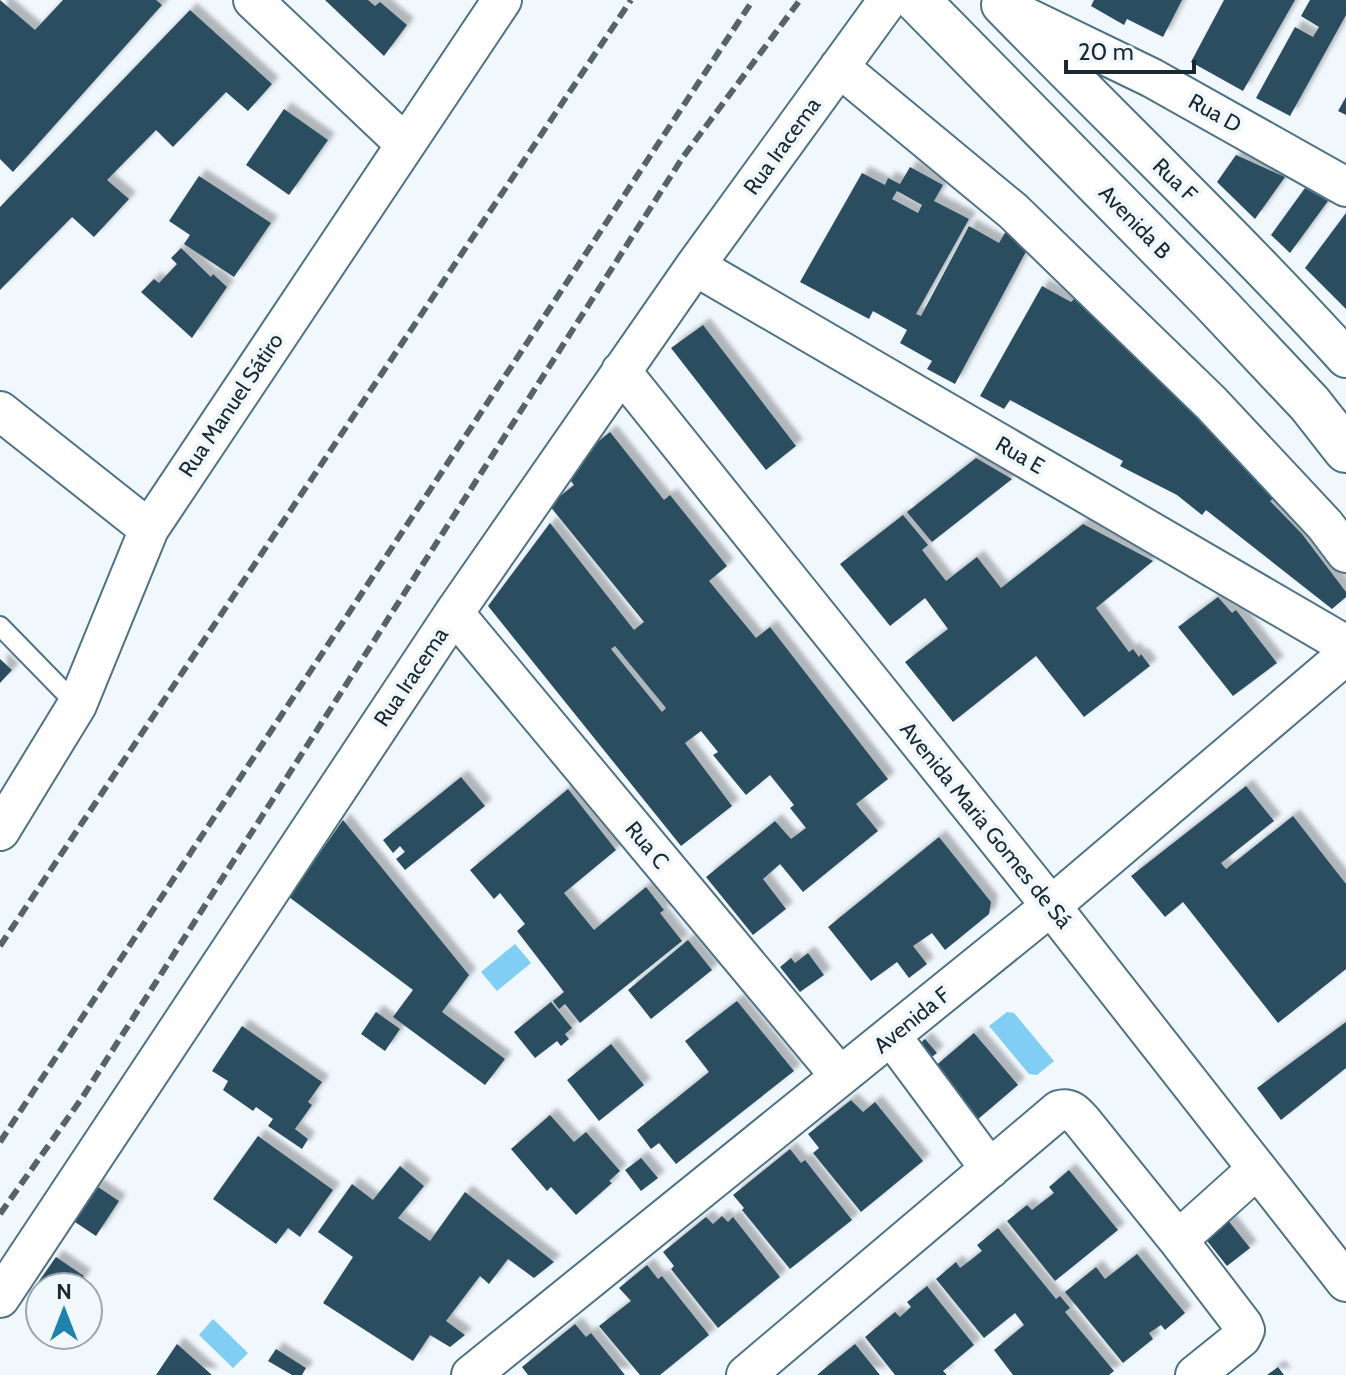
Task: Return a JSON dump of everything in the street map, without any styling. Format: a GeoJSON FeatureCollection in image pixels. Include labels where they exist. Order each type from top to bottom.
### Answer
{"type":"FeatureCollection","features":[{"type":"Feature","properties":{"kind":"street"},"geometry":{"type":"LineString","coordinates":[[253,0],[405,144]]}},
{"type":"Feature","properties":{"kind":"street","name":"Rua Manuel Sátiro"},"geometry":{"type":"LineString","coordinates":[[0,831],[77,705],[149,529],[502,0]]}},
{"type":"Feature","properties":{"kind":"street","name":"Rua Iracema"},"geometry":{"type":"LineString","coordinates":[[0,1298],[454,613],[695,266],[888,0]]}},
{"type":"Feature","properties":{"kind":"street","name":"Avenida B"},"geometry":{"type":"LineString","coordinates":[[917,0],[1224,312],[1310,404],[1346,450]]}},
{"type":"Feature","properties":{"kind":"street","name":"Rua D"},"geometry":{"type":"LineString","coordinates":[[998,2],[1152,78],[1346,187]]}},
{"type":"Feature","properties":{"kind":"street","name":"Rua F"},"geometry":{"type":"LineString","coordinates":[[998,2],[1125,132],[1262,265],[1346,358]]}},
{"type":"Feature","properties":{"kind":"street"},"geometry":{"type":"LineString","coordinates":[[839,67],[1013,211],[1211,403],[1325,525],[1346,553]]}},
{"type":"Feature","properties":{"kind":"street","name":"Rua E"},"geometry":{"type":"LineString","coordinates":[[695,266],[1346,645]]}},
{"type":"Feature","properties":{"kind":"street","name":"Avenida Maria Gomes de Sá"},"geometry":{"type":"LineString","coordinates":[[621,371],[1051,906],[1346,1282]]}},
{"type":"Feature","properties":{"kind":"street"},"geometry":{"type":"LineString","coordinates":[[0,411],[149,529]]}},
{"type":"Feature","properties":{"kind":"street","name":"Rua C"},"geometry":{"type":"LineString","coordinates":[[454,613],[840,1076]]}},
{"type":"Feature","properties":{"kind":"street","name":"Avenida F"},"geometry":{"type":"LineString","coordinates":[[471,1375],[892,1037],[1346,655]]}},
{"type":"Feature","properties":{"kind":"street"},"geometry":{"type":"LineString","coordinates":[[892,1037],[990,1169]]}},
{"type":"Feature","properties":{"kind":"street"},"geometry":{"type":"LineString","coordinates":[[746,1375],[1059,1110],[1066,1108],[1082,1121],[1178,1240],[1245,1330],[1241,1338],[1195,1375]]}},
{"type":"Feature","properties":{"kind":"street"},"geometry":{"type":"LineString","coordinates":[[1178,1240],[1257,1169]]}},
{"type":"Feature","properties":{"kind":"lane"},"geometry":{"type":"LineString","coordinates":[[0,626],[77,705]]}},
{"type":"Feature","properties":{"kind":"water"},"geometry":{"type":"Polygon","coordinates":[[[515,944],[531,963],[497,991],[481,972],[515,944]]]}},
{"type":"Feature","properties":{"kind":"water"},"geometry":{"type":"Polygon","coordinates":[[[1007,1012],[1014,1013],[1054,1061],[1037,1075],[1029,1074],[989,1026],[1007,1012]]]}},
{"type":"Feature","properties":{"kind":"water"},"geometry":{"type":"Polygon","coordinates":[[[213,1319],[248,1353],[233,1368],[199,1335],[213,1319]]]}},
{"type":"Feature","properties":{"kind":"building"},"geometry":{"type":"Polygon","coordinates":[[[0,0],[35,30],[63,0],[156,0],[162,5],[13,172],[0,159],[0,0]]]}},
{"type":"Feature","properties":{"kind":"building"},"geometry":{"type":"Polygon","coordinates":[[[325,0],[368,0],[375,6],[380,2],[407,25],[384,56],[325,0]]]}},
{"type":"Feature","properties":{"kind":"building"},"geometry":{"type":"Polygon","coordinates":[[[1094,0],[1182,0],[1163,37],[1127,19],[1124,25],[1091,6],[1094,0]]]}},
{"type":"Feature","properties":{"kind":"building"},"geometry":{"type":"Polygon","coordinates":[[[1224,0],[1295,0],[1243,91],[1191,62],[1224,0]]]}},
{"type":"Feature","properties":{"kind":"building"},"geometry":{"type":"Polygon","coordinates":[[[1310,0],[1346,0],[1346,15],[1290,116],[1256,98],[1295,27],[1313,37],[1319,27],[1301,16],[1310,0]]]}},
{"type":"Feature","properties":{"kind":"building"},"geometry":{"type":"Polygon","coordinates":[[[190,10],[272,84],[248,111],[226,92],[173,147],[156,130],[107,180],[129,199],[94,237],[72,217],[0,290],[0,207],[190,10]]]}},
{"type":"Feature","properties":{"kind":"building"},"geometry":{"type":"Polygon","coordinates":[[[1346,97],[1346,115],[1338,111],[1346,97]]]}},
{"type":"Feature","properties":{"kind":"building"},"geometry":{"type":"Polygon","coordinates":[[[284,109],[328,140],[289,195],[246,165],[284,109]]]}},
{"type":"Feature","properties":{"kind":"building"},"geometry":{"type":"Polygon","coordinates":[[[1236,155],[1285,177],[1255,219],[1217,182],[1236,155]]]}},
{"type":"Feature","properties":{"kind":"building"},"geometry":{"type":"Polygon","coordinates":[[[910,167],[943,185],[934,201],[969,219],[916,314],[921,316],[969,226],[999,243],[1006,231],[1029,246],[955,384],[927,369],[932,361],[900,343],[907,330],[873,311],[869,319],[800,282],[862,173],[885,185],[888,178],[900,184],[910,167]],[[897,191],[892,199],[918,213],[922,205],[897,191]]]}},
{"type":"Feature","properties":{"kind":"building"},"geometry":{"type":"Polygon","coordinates":[[[199,176],[271,223],[234,277],[184,244],[190,235],[169,221],[199,176]]]}},
{"type":"Feature","properties":{"kind":"building"},"geometry":{"type":"Polygon","coordinates":[[[1305,188],[1328,201],[1290,253],[1271,235],[1305,188]]]}},
{"type":"Feature","properties":{"kind":"building"},"geometry":{"type":"Polygon","coordinates":[[[1346,213],[1346,309],[1305,268],[1346,213]]]}},
{"type":"Feature","properties":{"kind":"building"},"geometry":{"type":"Polygon","coordinates":[[[181,248],[211,277],[213,274],[227,287],[192,338],[141,292],[154,279],[159,283],[177,264],[171,258],[181,248]]]}},
{"type":"Feature","properties":{"kind":"building"},"geometry":{"type":"Polygon","coordinates":[[[1042,286],[1071,302],[1074,299],[1149,365],[1274,498],[1270,501],[1302,534],[1346,592],[1346,597],[1332,609],[1206,510],[1202,515],[1177,495],[1120,466],[1123,461],[1010,400],[1004,409],[980,396],[1042,286]]]}},
{"type":"Feature","properties":{"kind":"building"},"geometry":{"type":"Polygon","coordinates":[[[703,325],[796,446],[766,470],[671,348],[703,325]]]}},
{"type":"Feature","properties":{"kind":"building"},"geometry":{"type":"Polygon","coordinates":[[[610,432],[664,500],[670,495],[727,566],[709,581],[756,638],[770,627],[888,779],[856,804],[878,831],[803,892],[780,864],[763,879],[786,909],[753,935],[706,877],[775,821],[791,839],[806,828],[790,808],[794,805],[770,775],[746,795],[713,755],[718,752],[701,731],[685,743],[732,806],[681,846],[488,606],[550,523],[634,630],[644,622],[549,505],[574,485],[567,476],[574,461],[610,432]],[[615,646],[611,649],[662,712],[666,708],[615,646]]]}},
{"type":"Feature","properties":{"kind":"building"},"geometry":{"type":"Polygon","coordinates":[[[976,458],[1012,479],[932,542],[907,512],[976,458]]]}},
{"type":"Feature","properties":{"kind":"building"},"geometry":{"type":"Polygon","coordinates":[[[903,515],[928,545],[922,550],[946,581],[977,557],[1001,588],[1083,524],[1153,561],[1096,608],[1129,652],[1133,649],[1139,657],[1141,654],[1150,666],[1084,717],[1036,656],[953,722],[905,662],[948,629],[925,598],[890,626],[840,564],[903,515]]]}},
{"type":"Feature","properties":{"kind":"building"},"geometry":{"type":"Polygon","coordinates":[[[1218,597],[1232,613],[1236,610],[1277,663],[1233,696],[1178,627],[1218,597]]]}},
{"type":"Feature","properties":{"kind":"building"},"geometry":{"type":"Polygon","coordinates":[[[0,659],[12,670],[0,683],[0,659]]]}},
{"type":"Feature","properties":{"kind":"building"},"geometry":{"type":"Polygon","coordinates":[[[461,777],[485,806],[405,870],[396,859],[405,852],[400,846],[393,853],[383,840],[461,777]]]}},
{"type":"Feature","properties":{"kind":"building"},"geometry":{"type":"Polygon","coordinates":[[[1246,786],[1274,821],[1221,863],[1226,869],[1293,816],[1346,884],[1346,969],[1278,1023],[1183,902],[1165,917],[1131,876],[1246,786]]]}},
{"type":"Feature","properties":{"kind":"building"},"geometry":{"type":"Polygon","coordinates":[[[568,789],[616,850],[564,893],[594,930],[646,887],[664,910],[660,913],[682,941],[580,1023],[565,1004],[559,1009],[553,1001],[564,992],[517,931],[525,924],[500,893],[494,899],[470,870],[568,789]]]}},
{"type":"Feature","properties":{"kind":"building"},"geometry":{"type":"Polygon","coordinates":[[[343,820],[469,975],[442,1012],[505,1059],[485,1085],[393,1017],[413,990],[289,897],[343,820]]]}},
{"type":"Feature","properties":{"kind":"building"},"geometry":{"type":"Polygon","coordinates":[[[939,837],[991,902],[989,914],[945,950],[932,933],[913,946],[927,964],[909,978],[897,962],[871,981],[828,927],[939,837]]]}},
{"type":"Feature","properties":{"kind":"building"},"geometry":{"type":"Polygon","coordinates":[[[688,940],[712,970],[651,1019],[628,990],[688,940]]]}},
{"type":"Feature","properties":{"kind":"building"},"geometry":{"type":"Polygon","coordinates":[[[808,953],[824,975],[800,992],[780,967],[791,958],[795,963],[808,953]]]}},
{"type":"Feature","properties":{"kind":"building"},"geometry":{"type":"Polygon","coordinates":[[[737,1001],[794,1071],[676,1164],[659,1143],[651,1149],[637,1130],[709,1072],[685,1041],[737,1001]]]}},
{"type":"Feature","properties":{"kind":"building"},"geometry":{"type":"Polygon","coordinates":[[[551,1002],[572,1028],[565,1034],[569,1039],[561,1046],[557,1041],[535,1058],[514,1032],[551,1002]]]}},
{"type":"Feature","properties":{"kind":"building"},"geometry":{"type":"Polygon","coordinates":[[[376,1012],[400,1029],[385,1051],[361,1034],[376,1012]]]}},
{"type":"Feature","properties":{"kind":"building"},"geometry":{"type":"Polygon","coordinates":[[[1346,1022],[1346,1068],[1281,1120],[1257,1088],[1346,1022]]]}},
{"type":"Feature","properties":{"kind":"building"},"geometry":{"type":"Polygon","coordinates":[[[242,1026],[322,1082],[308,1102],[312,1105],[295,1129],[308,1139],[302,1149],[268,1126],[273,1119],[256,1107],[253,1111],[223,1090],[228,1081],[212,1071],[242,1026]]]}},
{"type":"Feature","properties":{"kind":"building"},"geometry":{"type":"Polygon","coordinates":[[[974,1033],[1018,1085],[977,1120],[933,1068],[974,1033]]]}},
{"type":"Feature","properties":{"kind":"building"},"geometry":{"type":"Polygon","coordinates":[[[925,1039],[937,1053],[922,1064],[912,1051],[925,1039]]]}},
{"type":"Feature","properties":{"kind":"building"},"geometry":{"type":"Polygon","coordinates":[[[611,1044],[644,1085],[599,1121],[567,1080],[611,1044]]]}},
{"type":"Feature","properties":{"kind":"building"},"geometry":{"type":"Polygon","coordinates":[[[851,1100],[863,1112],[875,1102],[923,1161],[861,1212],[813,1153],[819,1148],[808,1134],[851,1100]]]}},
{"type":"Feature","properties":{"kind":"building"},"geometry":{"type":"Polygon","coordinates":[[[550,1115],[574,1142],[586,1132],[620,1171],[609,1181],[612,1183],[576,1215],[551,1187],[547,1191],[511,1149],[550,1115]]]}},
{"type":"Feature","properties":{"kind":"building"},"geometry":{"type":"Polygon","coordinates":[[[258,1136],[333,1190],[300,1237],[288,1228],[276,1244],[213,1199],[258,1136]]]}},
{"type":"Feature","properties":{"kind":"building"},"geometry":{"type":"Polygon","coordinates":[[[790,1149],[801,1163],[805,1160],[852,1220],[790,1269],[733,1195],[790,1149]]]}},
{"type":"Feature","properties":{"kind":"building"},"geometry":{"type":"Polygon","coordinates":[[[641,1158],[658,1178],[641,1191],[625,1170],[641,1158]]]}},
{"type":"Feature","properties":{"kind":"building"},"geometry":{"type":"Polygon","coordinates":[[[400,1166],[424,1186],[398,1218],[430,1241],[465,1192],[554,1262],[534,1278],[508,1259],[489,1284],[480,1276],[446,1321],[465,1335],[450,1347],[430,1335],[413,1361],[323,1303],[353,1257],[318,1232],[352,1184],[373,1200],[400,1166]]]}},
{"type":"Feature","properties":{"kind":"building"},"geometry":{"type":"Polygon","coordinates":[[[1069,1170],[1118,1230],[1055,1281],[1007,1221],[1027,1205],[1032,1210],[1054,1193],[1049,1187],[1069,1170]]]}},
{"type":"Feature","properties":{"kind":"building"},"geometry":{"type":"Polygon","coordinates":[[[95,1185],[119,1201],[96,1236],[72,1220],[95,1185]]]}},
{"type":"Feature","properties":{"kind":"building"},"geometry":{"type":"Polygon","coordinates":[[[722,1216],[728,1222],[733,1217],[780,1277],[718,1328],[671,1269],[674,1266],[663,1252],[706,1217],[713,1224],[722,1216]]]}},
{"type":"Feature","properties":{"kind":"building"},"geometry":{"type":"Polygon","coordinates":[[[1227,1219],[1250,1248],[1227,1266],[1204,1237],[1227,1219]]]}},
{"type":"Feature","properties":{"kind":"building"},"geometry":{"type":"Polygon","coordinates":[[[998,1228],[1056,1299],[1060,1296],[1070,1308],[1065,1312],[1114,1371],[1109,1375],[1013,1375],[994,1350],[1024,1325],[1015,1313],[984,1338],[936,1279],[956,1262],[960,1268],[982,1251],[977,1245],[998,1228]]]}},
{"type":"Feature","properties":{"kind":"building"},"geometry":{"type":"Polygon","coordinates":[[[1137,1254],[1185,1313],[1165,1330],[1161,1325],[1149,1333],[1153,1339],[1123,1363],[1065,1292],[1096,1267],[1105,1279],[1137,1254]]]}},
{"type":"Feature","properties":{"kind":"building"},"geometry":{"type":"Polygon","coordinates":[[[56,1257],[77,1271],[46,1271],[56,1257]]]}},
{"type":"Feature","properties":{"kind":"building"},"geometry":{"type":"Polygon","coordinates":[[[647,1265],[658,1279],[662,1276],[709,1335],[660,1375],[640,1375],[599,1326],[631,1301],[619,1288],[647,1265]]]}},
{"type":"Feature","properties":{"kind":"building"},"geometry":{"type":"Polygon","coordinates":[[[927,1286],[974,1345],[943,1371],[947,1375],[895,1375],[865,1337],[895,1312],[900,1317],[911,1307],[907,1302],[927,1286]]]}},
{"type":"Feature","properties":{"kind":"building"},"geometry":{"type":"Polygon","coordinates":[[[575,1324],[586,1337],[591,1333],[625,1375],[528,1375],[522,1367],[575,1324]]]}},
{"type":"Feature","properties":{"kind":"building"},"geometry":{"type":"Polygon","coordinates":[[[177,1344],[212,1375],[156,1375],[177,1344]]]}},
{"type":"Feature","properties":{"kind":"building"},"geometry":{"type":"Polygon","coordinates":[[[855,1344],[880,1375],[817,1375],[824,1369],[855,1344]]]}},
{"type":"Feature","properties":{"kind":"building"},"geometry":{"type":"Polygon","coordinates":[[[276,1349],[306,1368],[302,1375],[292,1375],[268,1361],[276,1349]]]}},
{"type":"Feature","properties":{"kind":"building"},"geometry":{"type":"Polygon","coordinates":[[[1278,1367],[1284,1375],[1267,1375],[1278,1367]]]}},
{"type":"Feature","properties":{"kind":"railway"},"geometry":{"type":"LineString","coordinates":[[0,946],[631,0]]}},
{"type":"Feature","properties":{"kind":"railway"},"geometry":{"type":"LineString","coordinates":[[0,1142],[753,0]]}},
{"type":"Feature","properties":{"kind":"railway"},"geometry":{"type":"LineString","coordinates":[[0,1214],[82,1098],[683,157],[800,0]]}}]}
